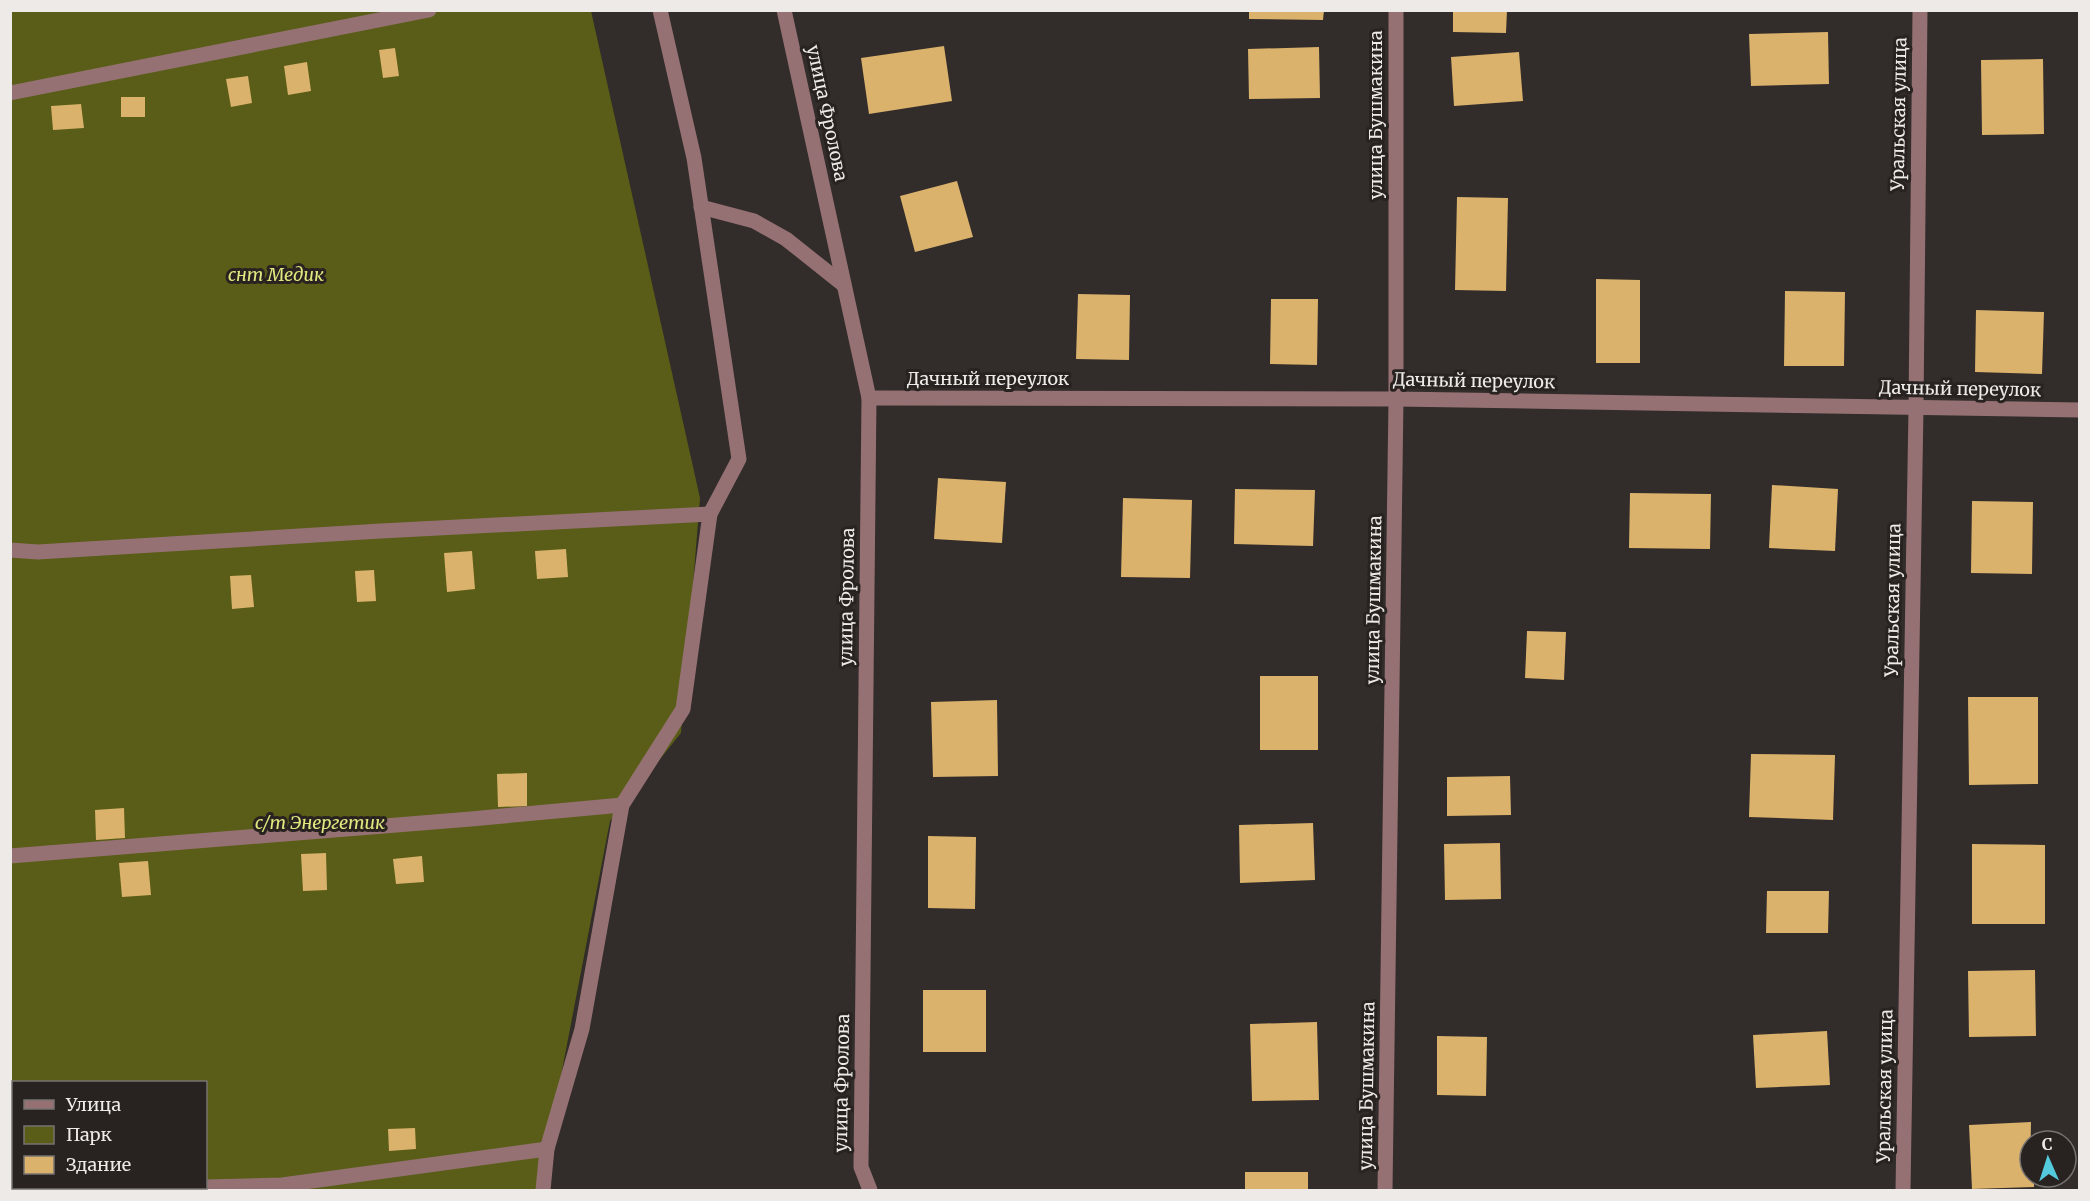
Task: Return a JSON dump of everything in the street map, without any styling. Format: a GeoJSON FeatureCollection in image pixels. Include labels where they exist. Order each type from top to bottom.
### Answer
{"type":"FeatureCollection","features":[{"type":"Feature","properties":{"kind":"street"},"geometry":{"type":"LineString","coordinates":[[10,93],[429,10]]}},
{"type":"Feature","properties":{"kind":"street"},"geometry":{"type":"LineString","coordinates":[[543,1191],[547,1149],[582,1029],[622,805],[683,709],[710,514],[739,459],[694,158],[660,10]]}},
{"type":"Feature","properties":{"kind":"street","name":"улица Фролова"},"geometry":{"type":"LineString","coordinates":[[784,10],[869,398],[861,1167],[870,1191]]}},
{"type":"Feature","properties":{"kind":"street","name":"улица Бушмакина"},"geometry":{"type":"LineString","coordinates":[[1385,1191],[1396,399],[1396,10]]}},
{"type":"Feature","properties":{"kind":"street","name":"Уральская улица"},"geometry":{"type":"LineString","coordinates":[[1903,1191],[1920,10]]}},
{"type":"Feature","properties":{"kind":"street"},"geometry":{"type":"LineString","coordinates":[[701,207],[754,221],[786,239],[844,285]]}},
{"type":"Feature","properties":{"kind":"street","name":"Дачный переулок"},"geometry":{"type":"LineString","coordinates":[[869,398],[1396,399],[2079,410]]}},
{"type":"Feature","properties":{"kind":"street"},"geometry":{"type":"LineString","coordinates":[[10,550],[38,552],[392,530],[710,514]]}},
{"type":"Feature","properties":{"kind":"street"},"geometry":{"type":"LineString","coordinates":[[10,856],[622,805]]}},
{"type":"Feature","properties":{"kind":"street"},"geometry":{"type":"LineString","coordinates":[[207,1186],[282,1185],[547,1149]]}},
{"type":"Feature","properties":{"kind":"street"},"geometry":{"type":"LineString","coordinates":[[18,1191],[101,1189]]}},
{"type":"Feature","properties":{"kind":"green space"},"geometry":{"type":"Polygon","coordinates":[[[10,11],[591,11],[700,498],[681,733],[610,821],[539,1190],[11,1190],[10,11]]]}},
{"type":"Feature","properties":{"kind":"building"},"geometry":{"type":"Polygon","coordinates":[[[1249,10],[1324,10],[1323,20],[1249,19],[1249,10]]]}},
{"type":"Feature","properties":{"kind":"building"},"geometry":{"type":"Polygon","coordinates":[[[1453,10],[1507,10],[1506,33],[1453,32],[1453,10]]]}},
{"type":"Feature","properties":{"kind":"building"},"geometry":{"type":"Polygon","coordinates":[[[1828,32],[1829,84],[1751,86],[1749,34],[1828,32]]]}},
{"type":"Feature","properties":{"kind":"building"},"geometry":{"type":"Polygon","coordinates":[[[944,46],[952,101],[869,114],[861,58],[944,46]]]}},
{"type":"Feature","properties":{"kind":"building"},"geometry":{"type":"Polygon","coordinates":[[[1319,47],[1320,98],[1249,99],[1248,49],[1319,47]]]}},
{"type":"Feature","properties":{"kind":"building"},"geometry":{"type":"Polygon","coordinates":[[[395,48],[399,76],[383,78],[379,50],[395,48]]]}},
{"type":"Feature","properties":{"kind":"building"},"geometry":{"type":"Polygon","coordinates":[[[1519,52],[1523,101],[1454,106],[1451,57],[1519,52]]]}},
{"type":"Feature","properties":{"kind":"building"},"geometry":{"type":"Polygon","coordinates":[[[2043,59],[2044,134],[1982,135],[1981,60],[2043,59]]]}},
{"type":"Feature","properties":{"kind":"building"},"geometry":{"type":"Polygon","coordinates":[[[307,62],[311,91],[288,95],[284,66],[307,62]]]}},
{"type":"Feature","properties":{"kind":"building"},"geometry":{"type":"Polygon","coordinates":[[[248,76],[252,103],[231,107],[226,79],[248,76]]]}},
{"type":"Feature","properties":{"kind":"building"},"geometry":{"type":"Polygon","coordinates":[[[121,97],[145,97],[145,117],[121,117],[121,97]]]}},
{"type":"Feature","properties":{"kind":"building"},"geometry":{"type":"Polygon","coordinates":[[[81,104],[84,128],[53,130],[51,106],[81,104]]]}},
{"type":"Feature","properties":{"kind":"building"},"geometry":{"type":"Polygon","coordinates":[[[957,181],[973,237],[915,252],[900,196],[957,181]]]}},
{"type":"Feature","properties":{"kind":"building"},"geometry":{"type":"Polygon","coordinates":[[[1457,197],[1508,198],[1506,291],[1455,290],[1457,197]]]}},
{"type":"Feature","properties":{"kind":"building"},"geometry":{"type":"Polygon","coordinates":[[[1596,279],[1640,280],[1640,363],[1596,363],[1596,279]]]}},
{"type":"Feature","properties":{"kind":"building"},"geometry":{"type":"Polygon","coordinates":[[[1785,291],[1845,292],[1844,366],[1784,366],[1785,291]]]}},
{"type":"Feature","properties":{"kind":"building"},"geometry":{"type":"Polygon","coordinates":[[[1078,294],[1130,295],[1129,360],[1076,359],[1078,294]]]}},
{"type":"Feature","properties":{"kind":"building"},"geometry":{"type":"Polygon","coordinates":[[[1271,299],[1318,299],[1317,365],[1270,364],[1271,299]]]}},
{"type":"Feature","properties":{"kind":"building"},"geometry":{"type":"Polygon","coordinates":[[[1976,310],[2044,312],[2042,374],[1975,372],[1976,310]]]}},
{"type":"Feature","properties":{"kind":"building"},"geometry":{"type":"Polygon","coordinates":[[[938,478],[1006,482],[1002,543],[934,539],[938,478]]]}},
{"type":"Feature","properties":{"kind":"building"},"geometry":{"type":"Polygon","coordinates":[[[1772,485],[1838,489],[1835,551],[1769,548],[1772,485]]]}},
{"type":"Feature","properties":{"kind":"building"},"geometry":{"type":"Polygon","coordinates":[[[1235,489],[1315,490],[1313,546],[1234,544],[1235,489]]]}},
{"type":"Feature","properties":{"kind":"building"},"geometry":{"type":"Polygon","coordinates":[[[1630,493],[1711,494],[1710,549],[1629,548],[1630,493]]]}},
{"type":"Feature","properties":{"kind":"building"},"geometry":{"type":"Polygon","coordinates":[[[1123,498],[1192,500],[1190,578],[1121,577],[1123,498]]]}},
{"type":"Feature","properties":{"kind":"building"},"geometry":{"type":"Polygon","coordinates":[[[1972,501],[2033,502],[2032,574],[1971,573],[1972,501]]]}},
{"type":"Feature","properties":{"kind":"building"},"geometry":{"type":"Polygon","coordinates":[[[566,549],[568,577],[537,579],[535,551],[566,549]]]}},
{"type":"Feature","properties":{"kind":"building"},"geometry":{"type":"Polygon","coordinates":[[[472,551],[475,589],[447,592],[444,553],[472,551]]]}},
{"type":"Feature","properties":{"kind":"building"},"geometry":{"type":"Polygon","coordinates":[[[374,570],[376,601],[357,602],[355,571],[374,570]]]}},
{"type":"Feature","properties":{"kind":"building"},"geometry":{"type":"Polygon","coordinates":[[[251,575],[254,607],[232,609],[230,576],[251,575]]]}},
{"type":"Feature","properties":{"kind":"building"},"geometry":{"type":"Polygon","coordinates":[[[1527,631],[1566,632],[1564,680],[1525,678],[1527,631]]]}},
{"type":"Feature","properties":{"kind":"building"},"geometry":{"type":"Polygon","coordinates":[[[1260,676],[1318,676],[1318,750],[1260,750],[1260,676]]]}},
{"type":"Feature","properties":{"kind":"building"},"geometry":{"type":"Polygon","coordinates":[[[1968,697],[2038,697],[2038,784],[1969,785],[1968,697]]]}},
{"type":"Feature","properties":{"kind":"building"},"geometry":{"type":"Polygon","coordinates":[[[997,700],[998,776],[933,777],[931,702],[997,700]]]}},
{"type":"Feature","properties":{"kind":"building"},"geometry":{"type":"Polygon","coordinates":[[[1751,754],[1835,755],[1833,820],[1749,817],[1751,754]]]}},
{"type":"Feature","properties":{"kind":"building"},"geometry":{"type":"Polygon","coordinates":[[[527,773],[527,806],[498,807],[497,774],[527,773]]]}},
{"type":"Feature","properties":{"kind":"building"},"geometry":{"type":"Polygon","coordinates":[[[1510,776],[1511,815],[1447,816],[1447,777],[1510,776]]]}},
{"type":"Feature","properties":{"kind":"building"},"geometry":{"type":"Polygon","coordinates":[[[124,808],[125,838],[96,840],[95,810],[124,808]]]}},
{"type":"Feature","properties":{"kind":"building"},"geometry":{"type":"Polygon","coordinates":[[[1313,823],[1315,880],[1240,883],[1239,825],[1313,823]]]}},
{"type":"Feature","properties":{"kind":"building"},"geometry":{"type":"Polygon","coordinates":[[[928,836],[976,837],[975,909],[928,908],[928,836]]]}},
{"type":"Feature","properties":{"kind":"building"},"geometry":{"type":"Polygon","coordinates":[[[1500,843],[1501,899],[1445,900],[1444,844],[1500,843]]]}},
{"type":"Feature","properties":{"kind":"building"},"geometry":{"type":"Polygon","coordinates":[[[1972,844],[2045,845],[2045,924],[1972,924],[1972,844]]]}},
{"type":"Feature","properties":{"kind":"building"},"geometry":{"type":"Polygon","coordinates":[[[326,853],[327,890],[303,891],[301,854],[326,853]]]}},
{"type":"Feature","properties":{"kind":"building"},"geometry":{"type":"Polygon","coordinates":[[[422,856],[424,882],[396,884],[393,859],[422,856]]]}},
{"type":"Feature","properties":{"kind":"building"},"geometry":{"type":"Polygon","coordinates":[[[148,861],[151,895],[122,897],[119,863],[148,861]]]}},
{"type":"Feature","properties":{"kind":"building"},"geometry":{"type":"Polygon","coordinates":[[[1767,891],[1829,891],[1828,933],[1766,933],[1767,891]]]}},
{"type":"Feature","properties":{"kind":"building"},"geometry":{"type":"Polygon","coordinates":[[[2035,970],[2036,1036],[1969,1037],[1968,971],[2035,970]]]}},
{"type":"Feature","properties":{"kind":"building"},"geometry":{"type":"Polygon","coordinates":[[[923,990],[986,990],[986,1052],[923,1052],[923,990]]]}},
{"type":"Feature","properties":{"kind":"building"},"geometry":{"type":"Polygon","coordinates":[[[1317,1022],[1319,1100],[1252,1101],[1250,1024],[1317,1022]]]}},
{"type":"Feature","properties":{"kind":"building"},"geometry":{"type":"Polygon","coordinates":[[[1827,1031],[1830,1085],[1756,1088],[1753,1035],[1827,1031]]]}},
{"type":"Feature","properties":{"kind":"building"},"geometry":{"type":"Polygon","coordinates":[[[1437,1036],[1487,1037],[1486,1096],[1437,1095],[1437,1036]]]}},
{"type":"Feature","properties":{"kind":"building"},"geometry":{"type":"Polygon","coordinates":[[[2031,1122],[2031,1129],[2018,1129],[2018,1188],[1972,1189],[1969,1125],[2031,1122]]]}},
{"type":"Feature","properties":{"kind":"building"},"geometry":{"type":"Polygon","coordinates":[[[415,1128],[416,1149],[389,1151],[388,1129],[415,1128]]]}},
{"type":"Feature","properties":{"kind":"building"},"geometry":{"type":"Polygon","coordinates":[[[1245,1172],[1308,1172],[1308,1190],[1245,1190],[1245,1172]]]}},
{"type":"Feature","properties":{"kind":"park label","name":"снт Медик"},"geometry":{"type":"Point","coordinates":[276,275]}},
{"type":"Feature","properties":{"kind":"park label","name":"с/т Энергетик"},"geometry":{"type":"Point","coordinates":[320,823]}}]}
